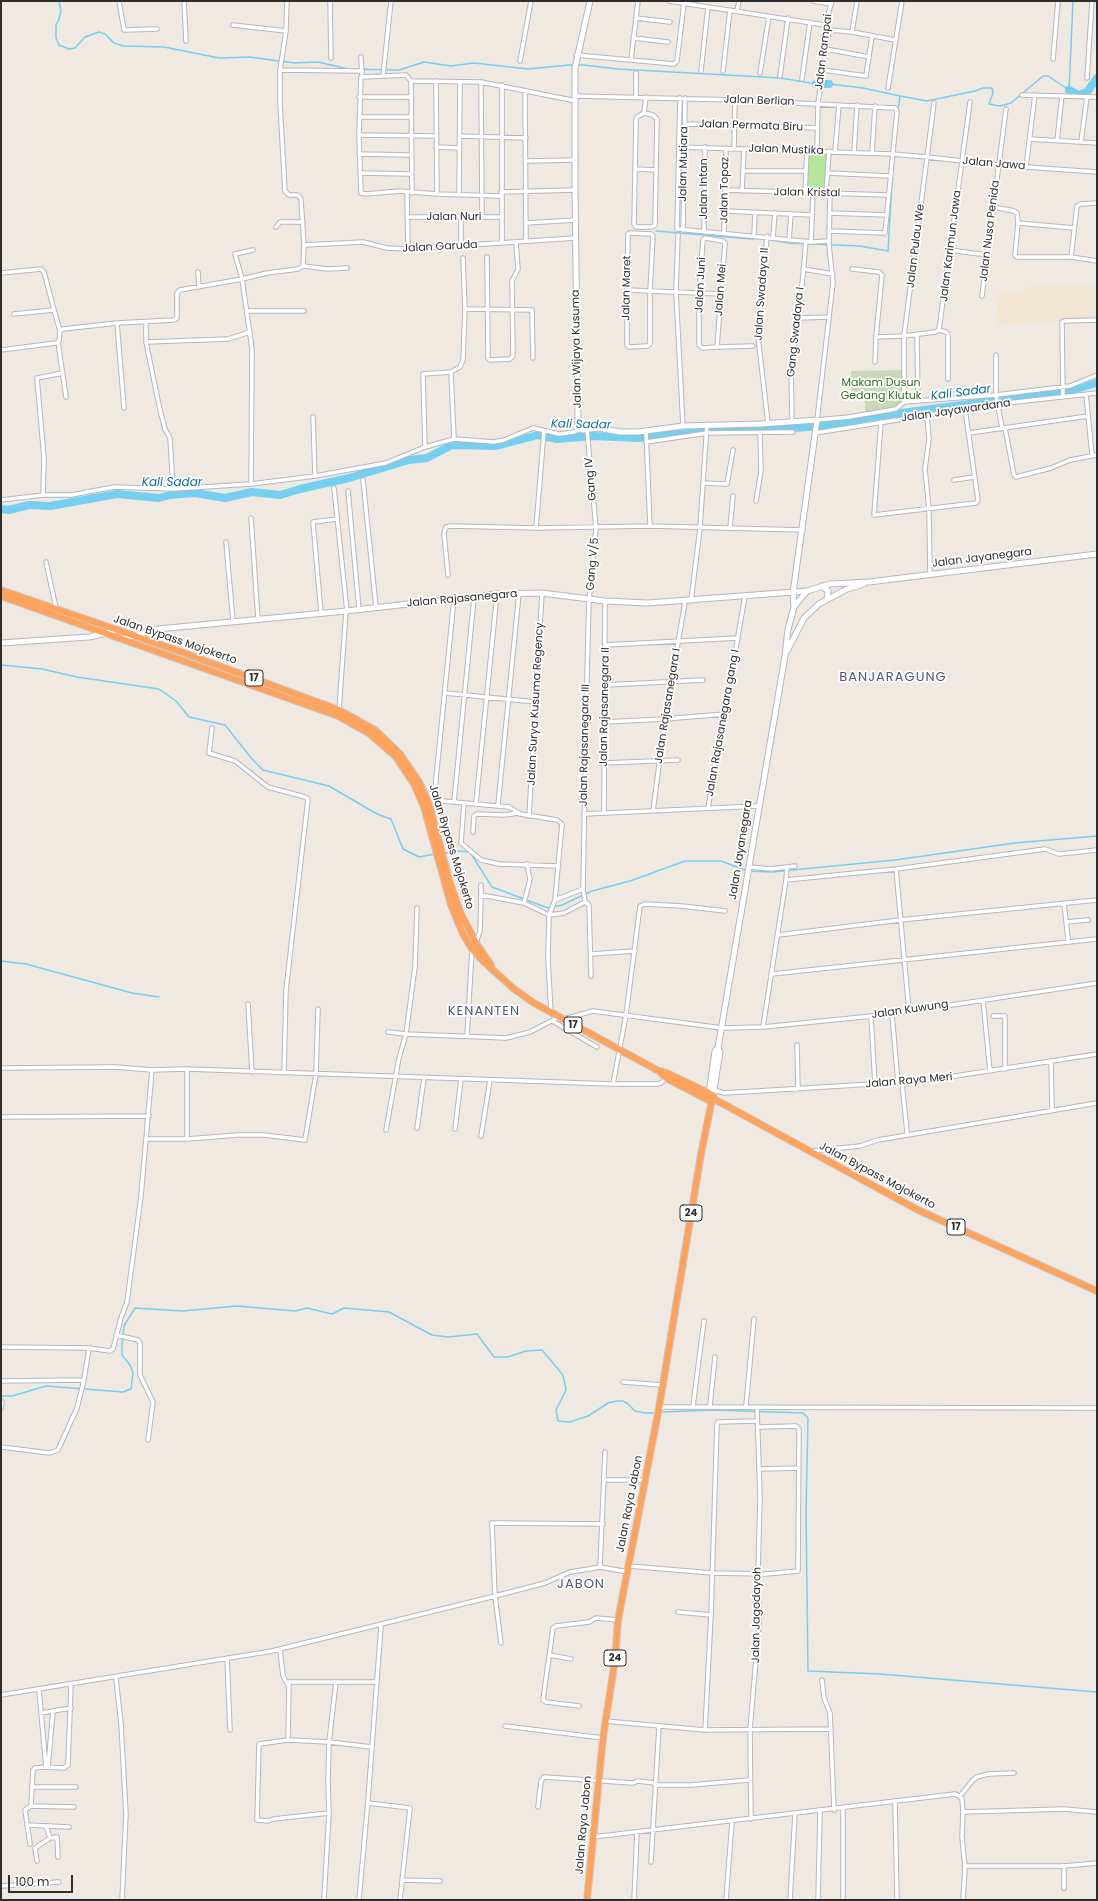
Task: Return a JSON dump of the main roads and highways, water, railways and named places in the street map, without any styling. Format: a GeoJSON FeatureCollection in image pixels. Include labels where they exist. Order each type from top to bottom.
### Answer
{"type":"FeatureCollection","features":[{"type":"Feature","properties":{"kind":"highway","name":"Jalan Bypass Mojokerto"},"geometry":{"type":"LineString","coordinates":[[1,590],[173,649],[339,710],[375,730],[395,748],[412,770],[425,793],[451,905],[456,920],[472,949],[483,961],[514,989],[559,1019],[657,1070],[666,1078],[713,1096]]}},
{"type":"Feature","properties":{"kind":"highway","name":"Jalan Bypass Mojokerto"},"geometry":{"type":"LineString","coordinates":[[1,596],[338,716],[357,725],[384,745],[408,774],[424,807],[437,845]]}},
{"type":"Feature","properties":{"kind":"highway","name":"Jalan Bypass Mojokerto"},"geometry":{"type":"LineString","coordinates":[[442,864],[461,914],[476,943],[494,970]]}},
{"type":"Feature","properties":{"kind":"highway","name":"Jalan Bypass Mojokerto"},"geometry":{"type":"LineString","coordinates":[[657,1070],[667,1072],[713,1096],[810,1152],[924,1213],[1097,1291]]}},
{"type":"Feature","properties":{"kind":"highway","name":"Jalan Jayanegara"},"geometry":{"type":"LineString","coordinates":[[709,1111],[713,1096]]}},
{"type":"Feature","properties":{"kind":"highway","name":"Jalan Raya Jabon"},"geometry":{"type":"LineString","coordinates":[[587,1900],[598,1781],[605,1721],[615,1660],[618,1620],[629,1573],[629,1566],[663,1385],[709,1111]]}},
{"type":"Feature","properties":{"kind":"waterway"},"geometry":{"type":"LineString","coordinates":[[59,1],[61,11],[56,25],[56,38],[59,45],[69,49],[75,48],[85,37],[99,32],[105,34],[114,43],[123,46],[164,47],[219,58],[250,57],[294,63],[318,62],[348,69],[399,70],[424,62],[451,66],[474,63],[528,69],[584,65],[618,69],[781,78],[816,84]]}},
{"type":"Feature","properties":{"kind":"waterway"},"geometry":{"type":"LineString","coordinates":[[1069,90],[1073,1]]}},
{"type":"Feature","properties":{"kind":"waterway"},"geometry":{"type":"LineString","coordinates":[[898,111],[900,96],[927,101],[983,88],[992,88],[993,93],[989,104],[1000,106],[1011,103],[1043,76],[1048,76],[1069,90]]}},
{"type":"Feature","properties":{"kind":"waterway"},"geometry":{"type":"LineString","coordinates":[[1069,90],[1079,95],[1087,92],[1097,78]]}},
{"type":"Feature","properties":{"kind":"waterway"},"geometry":{"type":"LineString","coordinates":[[816,84],[829,84]]}},
{"type":"Feature","properties":{"kind":"waterway"},"geometry":{"type":"LineString","coordinates":[[829,84],[863,88],[900,96]]}},
{"type":"Feature","properties":{"kind":"waterway"},"geometry":{"type":"LineString","coordinates":[[772,240],[789,243],[860,246],[888,251],[892,182]]}},
{"type":"Feature","properties":{"kind":"waterway"},"geometry":{"type":"LineString","coordinates":[[656,231],[751,239],[760,238]]}},
{"type":"Feature","properties":{"kind":"waterway","name":"Kali Sadar"},"geometry":{"type":"LineString","coordinates":[[1,509],[9,510],[29,505],[50,506],[117,494],[159,498],[170,495],[195,493],[225,498],[252,492],[280,495],[349,478],[409,460],[427,458],[452,445],[496,446],[538,435],[557,439],[592,436],[639,438],[716,430],[759,430],[824,426],[871,417],[1069,391],[1097,383]]}},
{"type":"Feature","properties":{"kind":"waterway"},"geometry":{"type":"LineString","coordinates":[[1,665],[42,669],[77,677],[159,689],[176,701],[189,717],[225,725],[252,759],[263,770],[329,786],[377,814],[391,819],[403,849],[419,857],[435,854]]}},
{"type":"Feature","properties":{"kind":"waterway"},"geometry":{"type":"LineString","coordinates":[[445,853],[458,851],[470,852],[492,887],[548,908],[562,905],[592,891],[630,881],[685,861],[721,861],[747,871],[772,872],[895,860],[1015,843],[1097,836]]}},
{"type":"Feature","properties":{"kind":"waterway"},"geometry":{"type":"LineString","coordinates":[[1,961],[26,964],[132,993],[159,997]]}},
{"type":"Feature","properties":{"kind":"waterway"},"geometry":{"type":"LineString","coordinates":[[1,1396],[12,1396],[46,1386],[123,1392],[131,1389],[133,1373],[130,1365],[122,1355],[122,1343],[124,1326],[135,1308],[183,1311],[237,1306],[295,1311],[307,1308],[332,1314],[344,1308],[389,1312],[432,1335],[448,1337],[477,1334],[494,1357],[508,1357],[526,1351],[542,1350],[563,1375],[566,1390],[556,1410],[558,1421],[570,1422],[588,1416],[608,1403],[617,1401],[623,1401],[635,1411],[657,1413]]}},
{"type":"Feature","properties":{"kind":"waterway"},"geometry":{"type":"LineString","coordinates":[[661,1412],[714,1410],[803,1413],[808,1418],[806,1513],[808,1671],[880,1674],[1097,1692]]}},
{"type":"Feature","properties":{"kind":"district","name":"BANJARAGUNG"},"geometry":{"type":"Point","coordinates":[893,678]}},
{"type":"Feature","properties":{"kind":"district","name":"KENANTEN"},"geometry":{"type":"Point","coordinates":[484,1012]}},
{"type":"Feature","properties":{"kind":"district","name":"JABON"},"geometry":{"type":"Point","coordinates":[581,1585]}},
{"type":"Feature","properties":{"kind":"park label","name":"Makam Dusun Gedang Klutuk"},"geometry":{"type":"Point","coordinates":[881,389]}}]}
